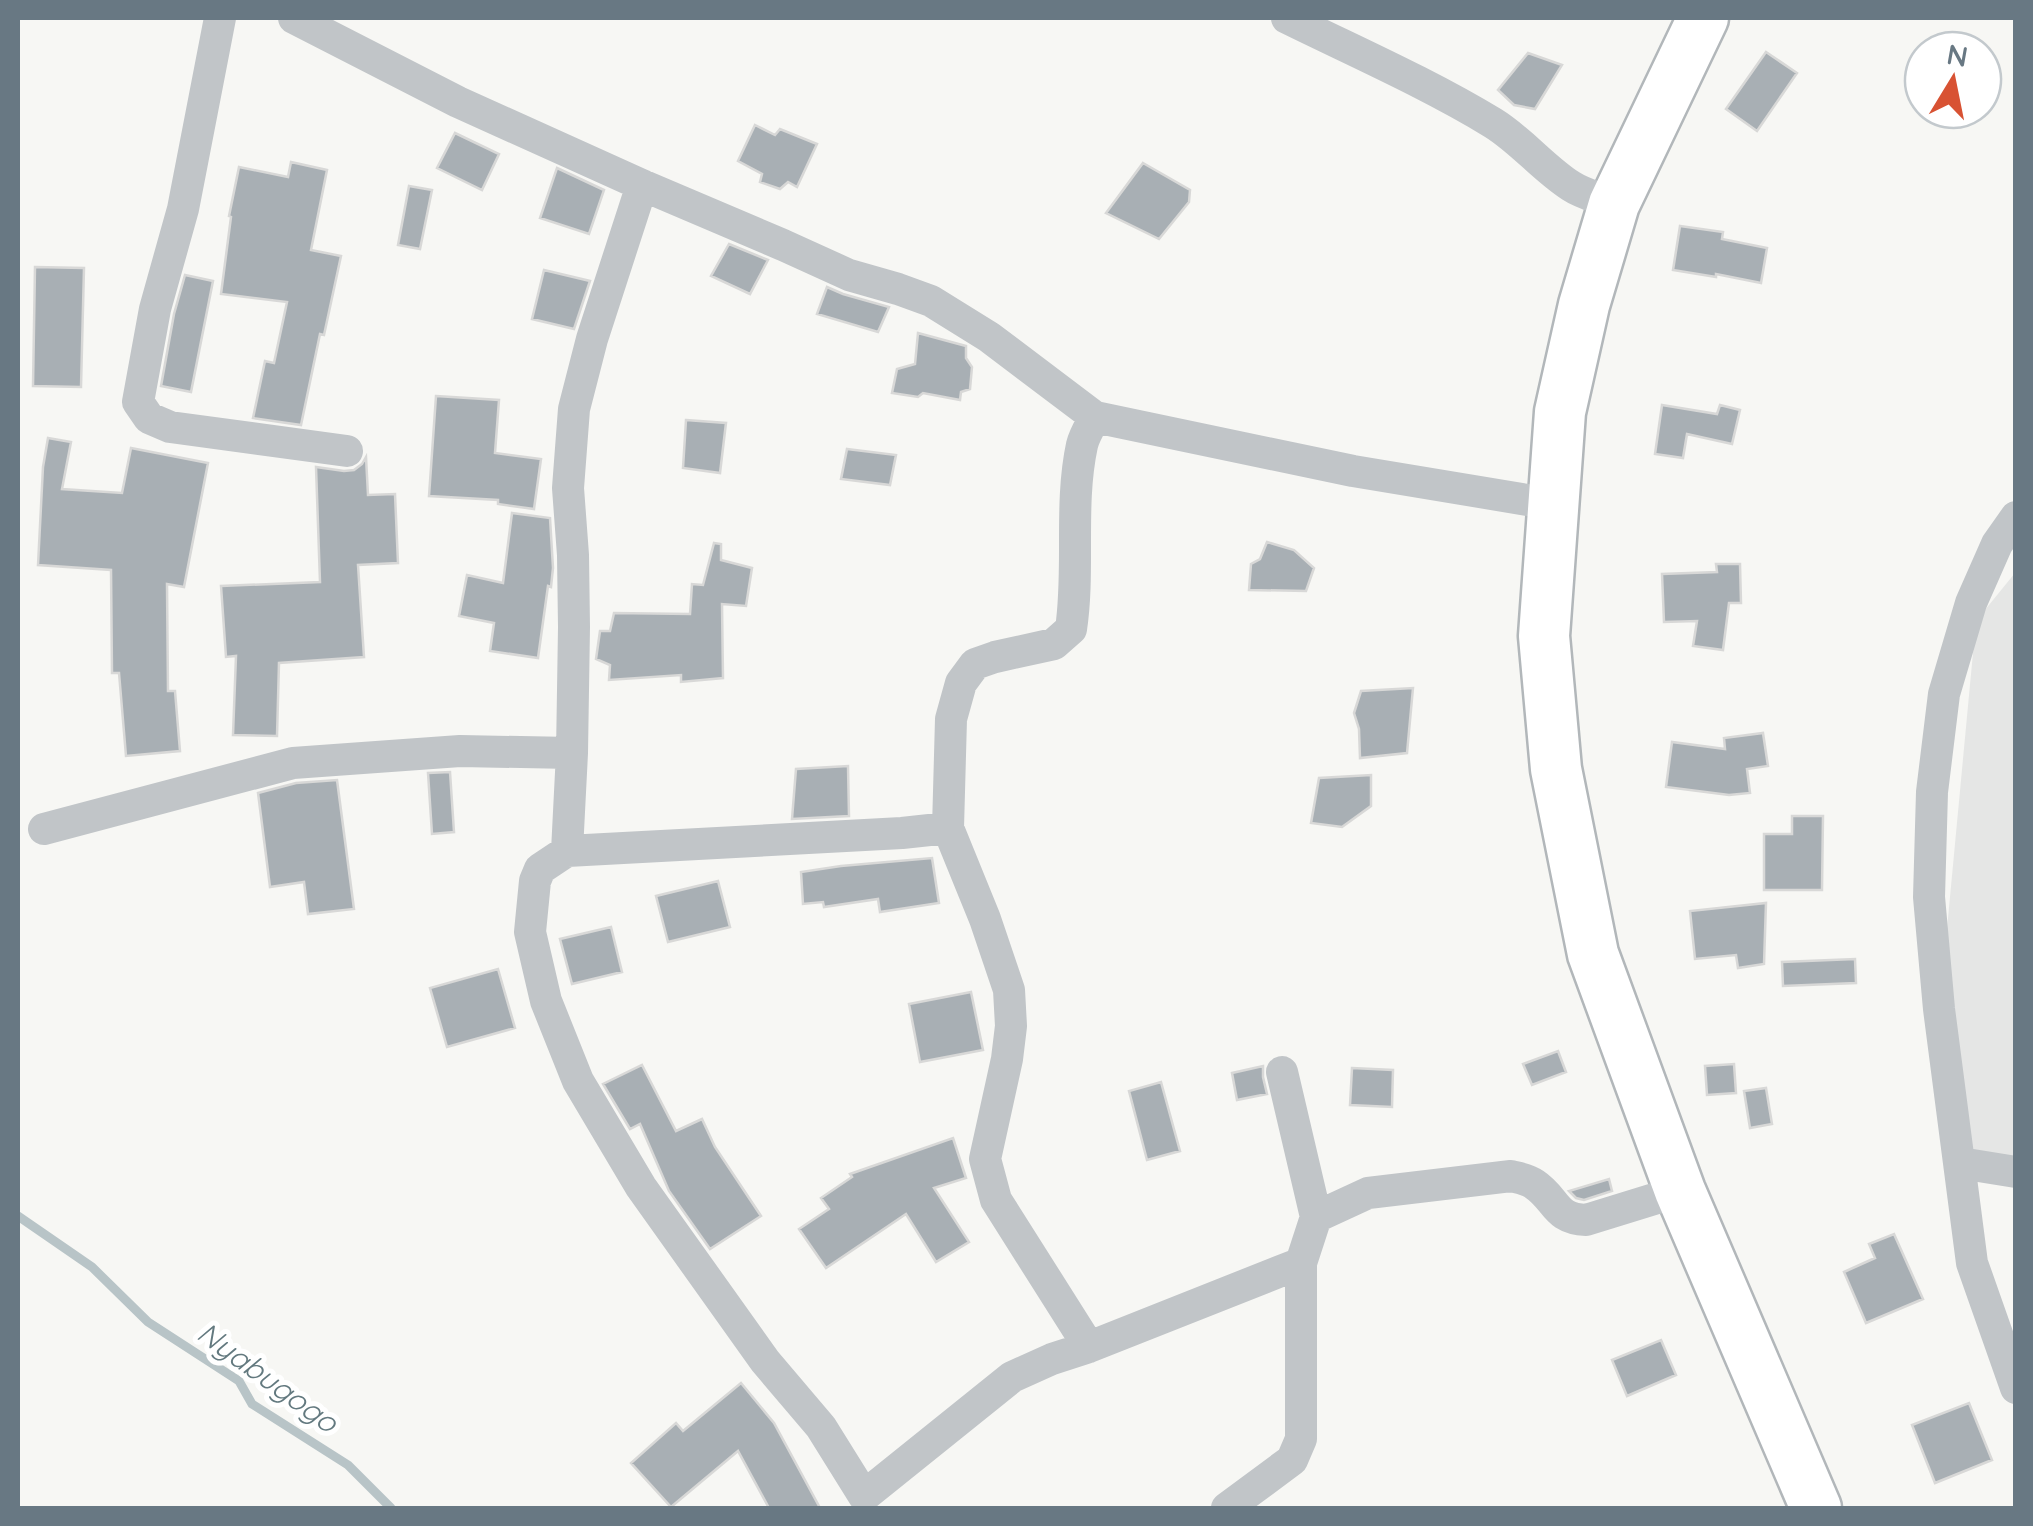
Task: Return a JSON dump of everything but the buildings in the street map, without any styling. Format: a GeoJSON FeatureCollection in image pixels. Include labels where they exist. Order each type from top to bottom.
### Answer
{"type":"FeatureCollection","features":[{"type":"Feature","properties":{"kind":"main road"},"geometry":{"type":"LineString","coordinates":[[1703,18],[1614,204],[1584,305],[1560,412],[1544,636],[1556,769],[1593,954],[1680,1190],[1816,1508]]}},
{"type":"Feature","properties":{"kind":"street"},"geometry":{"type":"LineString","coordinates":[[220,18],[183,208],[155,309],[138,402],[149,418],[170,427],[347,451]]}},
{"type":"Feature","properties":{"kind":"street"},"geometry":{"type":"LineString","coordinates":[[294,18],[458,102],[642,186],[849,275],[931,301],[989,337],[1095,416],[1353,471],[1552,504]]}},
{"type":"Feature","properties":{"kind":"street"},"geometry":{"type":"LineString","coordinates":[[1287,18],[1454,100],[1497,125],[1575,189],[1614,204]]}},
{"type":"Feature","properties":{"kind":"street"},"geometry":{"type":"LineString","coordinates":[[567,851],[574,591],[568,488],[574,409],[592,339],[642,186]]}},
{"type":"Feature","properties":{"kind":"street"},"geometry":{"type":"LineString","coordinates":[[1089,1347],[996,1200],[985,1159],[1007,1059],[1010,990],[948,828],[951,718],[961,683],[975,664],[1054,644],[1071,630],[1074,522],[1082,442],[1095,416]]}},
{"type":"Feature","properties":{"kind":"street"},"geometry":{"type":"LineString","coordinates":[[2016,517],[1997,544],[1971,603],[1944,694],[1932,792],[1929,897],[1939,1008],[1972,1263],[2016,1388]]}},
{"type":"Feature","properties":{"kind":"street"},"geometry":{"type":"LineString","coordinates":[[44,828],[293,763],[460,751],[572,753]]}},
{"type":"Feature","properties":{"kind":"street"},"geometry":{"type":"LineString","coordinates":[[948,828],[567,851],[540,869],[535,881],[530,932],[546,1001],[578,1081],[641,1187],[766,1362],[821,1426],[867,1502],[1012,1377],[1301,1263]]}},
{"type":"Feature","properties":{"kind":"street"},"geometry":{"type":"LineString","coordinates":[[1227,1508],[1292,1460],[1301,1439],[1301,1263],[1316,1217],[1282,1072]]}},
{"type":"Feature","properties":{"kind":"street"},"geometry":{"type":"LineString","coordinates":[[1960,1163],[2016,1172]]}},
{"type":"Feature","properties":{"kind":"street"},"geometry":{"type":"LineString","coordinates":[[1316,1217],[1368,1193],[1511,1176],[1530,1181],[1545,1192],[1558,1212],[1572,1220],[1586,1220],[1680,1190]]}},
{"type":"Feature","properties":{"kind":"shaded area"},"geometry":{"type":"Polygon","coordinates":[[[2015,573],[2015,1158],[1968,1150],[1945,950],[1976,621],[2015,573]]]}},
{"type":"Feature","properties":{"kind":"waterway","name":"Nyabugogo"},"geometry":{"type":"LineString","coordinates":[[18,1216],[92,1267],[148,1322],[239,1381],[252,1404],[348,1465],[391,1508]]}}]}
